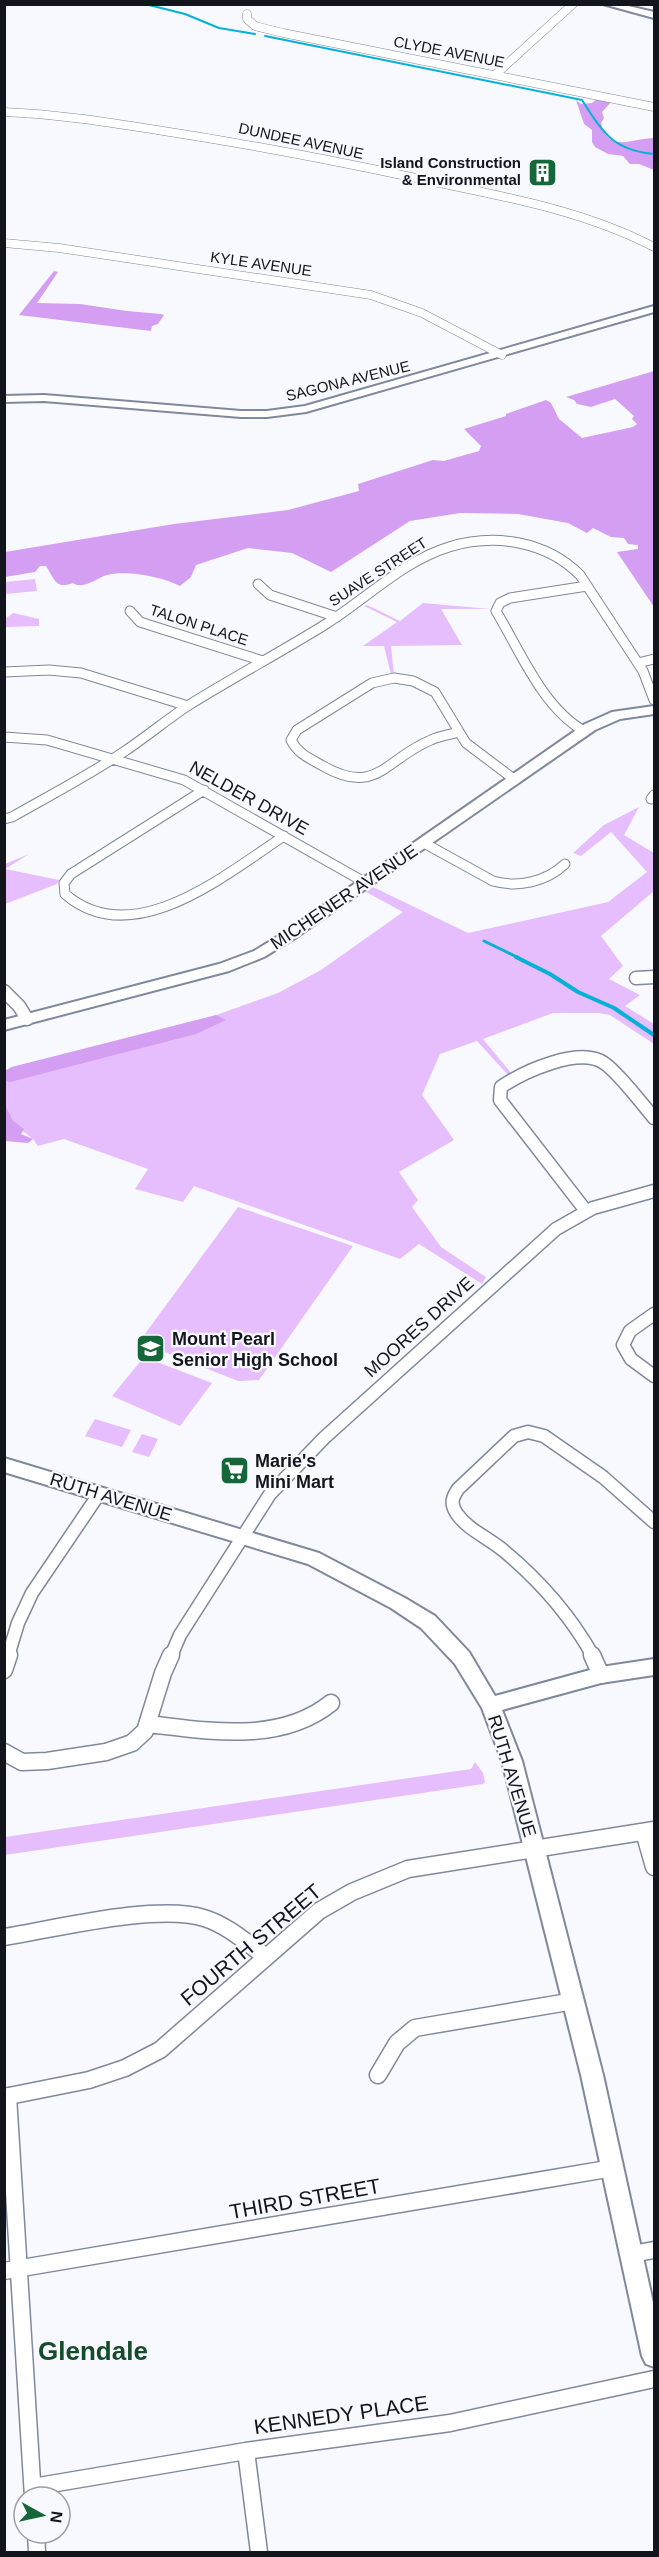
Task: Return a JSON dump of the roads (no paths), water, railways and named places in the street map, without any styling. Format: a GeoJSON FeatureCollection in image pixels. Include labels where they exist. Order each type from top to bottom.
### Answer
{"type":"FeatureCollection","features":[{"type":"Feature","properties":{"kind":"main road"},"geometry":{"type":"LineString","coordinates":[[607,4],[654,15]]}},
{"type":"Feature","properties":{"kind":"main road","name":"SAGONA AVENUE"},"geometry":{"type":"LineString","coordinates":[[4,399],[44,398],[217,413],[267,414],[332,403],[654,309]]}},
{"type":"Feature","properties":{"kind":"main road"},"geometry":{"type":"LineString","coordinates":[[4,390],[44,398]]}},
{"type":"Feature","properties":{"kind":"main road","name":"MICHENER AVENUE"},"geometry":{"type":"LineString","coordinates":[[4,1025],[235,964],[275,945],[584,731],[617,715],[654,710]]}},
{"type":"Feature","properties":{"kind":"main road","name":"RUTH AVENUE"},"geometry":{"type":"LineString","coordinates":[[4,1465],[313,1558],[398,1603],[428,1622],[462,1659],[490,1705],[512,1761],[574,2001],[654,2356]]}},
{"type":"Feature","properties":{"kind":"main road"},"geometry":{"type":"LineString","coordinates":[[490,1705],[602,1675],[654,1667]]}},
{"type":"Feature","properties":{"kind":"street"},"geometry":{"type":"LineString","coordinates":[[495,75],[573,4]]}},
{"type":"Feature","properties":{"kind":"street","name":"CLYDE AVENUE"},"geometry":{"type":"LineString","coordinates":[[247,14],[250,23],[261,28],[654,107]]}},
{"type":"Feature","properties":{"kind":"street","name":"DUNDEE AVENUE"},"geometry":{"type":"LineString","coordinates":[[4,112],[58,116],[217,138],[317,156],[579,215],[619,229],[654,248]]}},
{"type":"Feature","properties":{"kind":"street","name":"KYLE AVENUE"},"geometry":{"type":"LineString","coordinates":[[4,243],[68,249],[371,295],[431,315],[502,355]]}},
{"type":"Feature","properties":{"kind":"street","name":"SUAVE STREET"},"geometry":{"type":"LineString","coordinates":[[4,819],[12,817],[112,759],[188,706],[337,617],[432,554],[455,545],[474,542],[510,542],[544,550],[568,563],[587,585],[638,663],[650,685],[654,700]]}},
{"type":"Feature","properties":{"kind":"street"},"geometry":{"type":"LineString","coordinates":[[258,584],[261,590],[270,595],[337,617]]}},
{"type":"Feature","properties":{"kind":"street"},"geometry":{"type":"LineString","coordinates":[[584,731],[563,718],[551,704],[496,610],[500,603],[510,598],[587,585]]}},
{"type":"Feature","properties":{"kind":"street","name":"TALON PLACE"},"geometry":{"type":"LineString","coordinates":[[130,611],[140,622],[263,661]]}},
{"type":"Feature","properties":{"kind":"street"},"geometry":{"type":"LineString","coordinates":[[638,663],[654,659]]}},
{"type":"Feature","properties":{"kind":"street"},"geometry":{"type":"LineString","coordinates":[[4,672],[49,670],[75,672],[188,706]]}},
{"type":"Feature","properties":{"kind":"street"},"geometry":{"type":"LineString","coordinates":[[458,732],[430,740],[376,774],[360,779],[337,774],[297,751],[291,740],[297,730],[368,686],[394,678],[413,681],[430,688],[470,747],[515,780]]}},
{"type":"Feature","properties":{"kind":"street","name":"NELDER DRIVE"},"geometry":{"type":"LineString","coordinates":[[4,737],[47,740],[184,780],[366,883]]}},
{"type":"Feature","properties":{"kind":"street"},"geometry":{"type":"LineString","coordinates":[[204,790],[71,874],[64,884],[65,894],[90,911],[114,916],[126,916],[172,905],[189,898],[284,836]]}},
{"type":"Feature","properties":{"kind":"street"},"geometry":{"type":"LineString","coordinates":[[424,843],[493,881],[503,884],[545,877],[557,872],[565,864]]}},
{"type":"Feature","properties":{"kind":"street"},"geometry":{"type":"LineString","coordinates":[[636,978],[654,977]]}},
{"type":"Feature","properties":{"kind":"street"},"geometry":{"type":"LineString","coordinates":[[4,991],[20,1006],[27,1019]]}},
{"type":"Feature","properties":{"kind":"street"},"geometry":{"type":"LineString","coordinates":[[586,1211],[503,1105],[498,1095],[501,1087],[514,1078],[572,1057],[589,1056],[605,1063],[654,1118]]}},
{"type":"Feature","properties":{"kind":"street","name":"MOORES DRIVE"},"geometry":{"type":"LineString","coordinates":[[148,1724],[157,1691],[174,1647],[270,1494],[324,1438],[548,1236],[586,1211],[610,1202],[654,1191]]}},
{"type":"Feature","properties":{"kind":"street"},"geometry":{"type":"LineString","coordinates":[[654,1314],[633,1327],[626,1336],[624,1347],[628,1358],[654,1376]]}},
{"type":"Feature","properties":{"kind":"street"},"geometry":{"type":"LineString","coordinates":[[602,1675],[582,1637],[558,1604],[521,1565],[456,1513],[452,1498],[458,1489],[513,1436],[532,1432],[544,1436],[592,1468],[654,1522]]}},
{"type":"Feature","properties":{"kind":"street"},"geometry":{"type":"LineString","coordinates":[[4,1670],[18,1623],[32,1593],[99,1494]]}},
{"type":"Feature","properties":{"kind":"street"},"geometry":{"type":"LineString","coordinates":[[4,1752],[18,1760],[32,1762],[100,1753],[135,1742],[148,1724],[214,1732],[245,1731],[309,1720],[332,1703]]}},
{"type":"Feature","properties":{"kind":"street"},"geometry":{"type":"LineString","coordinates":[[649,1831],[654,1868]]}},
{"type":"Feature","properties":{"kind":"street","name":"FOURTH STREET"},"geometry":{"type":"LineString","coordinates":[[6,2096],[89,2080],[125,2068],[160,2050],[319,1911],[352,1892],[408,1869],[649,1831]]}},
{"type":"Feature","properties":{"kind":"street"},"geometry":{"type":"LineString","coordinates":[[4,1936],[139,1915],[184,1914],[204,1918],[223,1926],[266,1957]]}},
{"type":"Feature","properties":{"kind":"street"},"geometry":{"type":"LineString","coordinates":[[378,2075],[400,2038],[415,2028],[574,2001]]}},
{"type":"Feature","properties":{"kind":"street"},"geometry":{"type":"LineString","coordinates":[[6,2096],[12,2270],[32,2485]]}},
{"type":"Feature","properties":{"kind":"street","name":"THIRD STREET"},"geometry":{"type":"LineString","coordinates":[[12,2270],[613,2168]]}},
{"type":"Feature","properties":{"kind":"street"},"geometry":{"type":"LineString","coordinates":[[632,2254],[654,2250]]}},
{"type":"Feature","properties":{"kind":"street","name":"KENNEDY PLACE"},"geometry":{"type":"LineString","coordinates":[[69,2485],[246,2451],[450,2423],[654,2379]]}},
{"type":"Feature","properties":{"kind":"street"},"geometry":{"type":"LineString","coordinates":[[246,2451],[260,2553]]}},
{"type":"Feature","properties":{"kind":"waterway"},"geometry":{"type":"LineString","coordinates":[[145,4],[185,14],[219,28],[255,34]]}},
{"type":"Feature","properties":{"kind":"waterway"},"geometry":{"type":"LineString","coordinates":[[265,36],[582,100],[610,138],[628,149],[654,154]]}},
{"type":"Feature","properties":{"kind":"waterway"},"geometry":{"type":"LineString","coordinates":[[484,941],[519,958]]}},
{"type":"Feature","properties":{"kind":"waterway"},"geometry":{"type":"LineString","coordinates":[[516,957],[550,974],[578,992],[614,1008],[654,1035]]}},
{"type":"Feature","properties":{"kind":"place","name":"Island Construction & Environmental"},"geometry":{"type":"Point","coordinates":[542,172]}},
{"type":"Feature","properties":{"kind":"place","name":"Mount Pearl Senior High School"},"geometry":{"type":"Point","coordinates":[151,1349]}},
{"type":"Feature","properties":{"kind":"place","name":"Marie's Mini Mart"},"geometry":{"type":"Point","coordinates":[234,1471]}},
{"type":"Feature","properties":{"kind":"district","name":"Glendale"},"geometry":{"type":"Point","coordinates":[93,2351]}}]}
